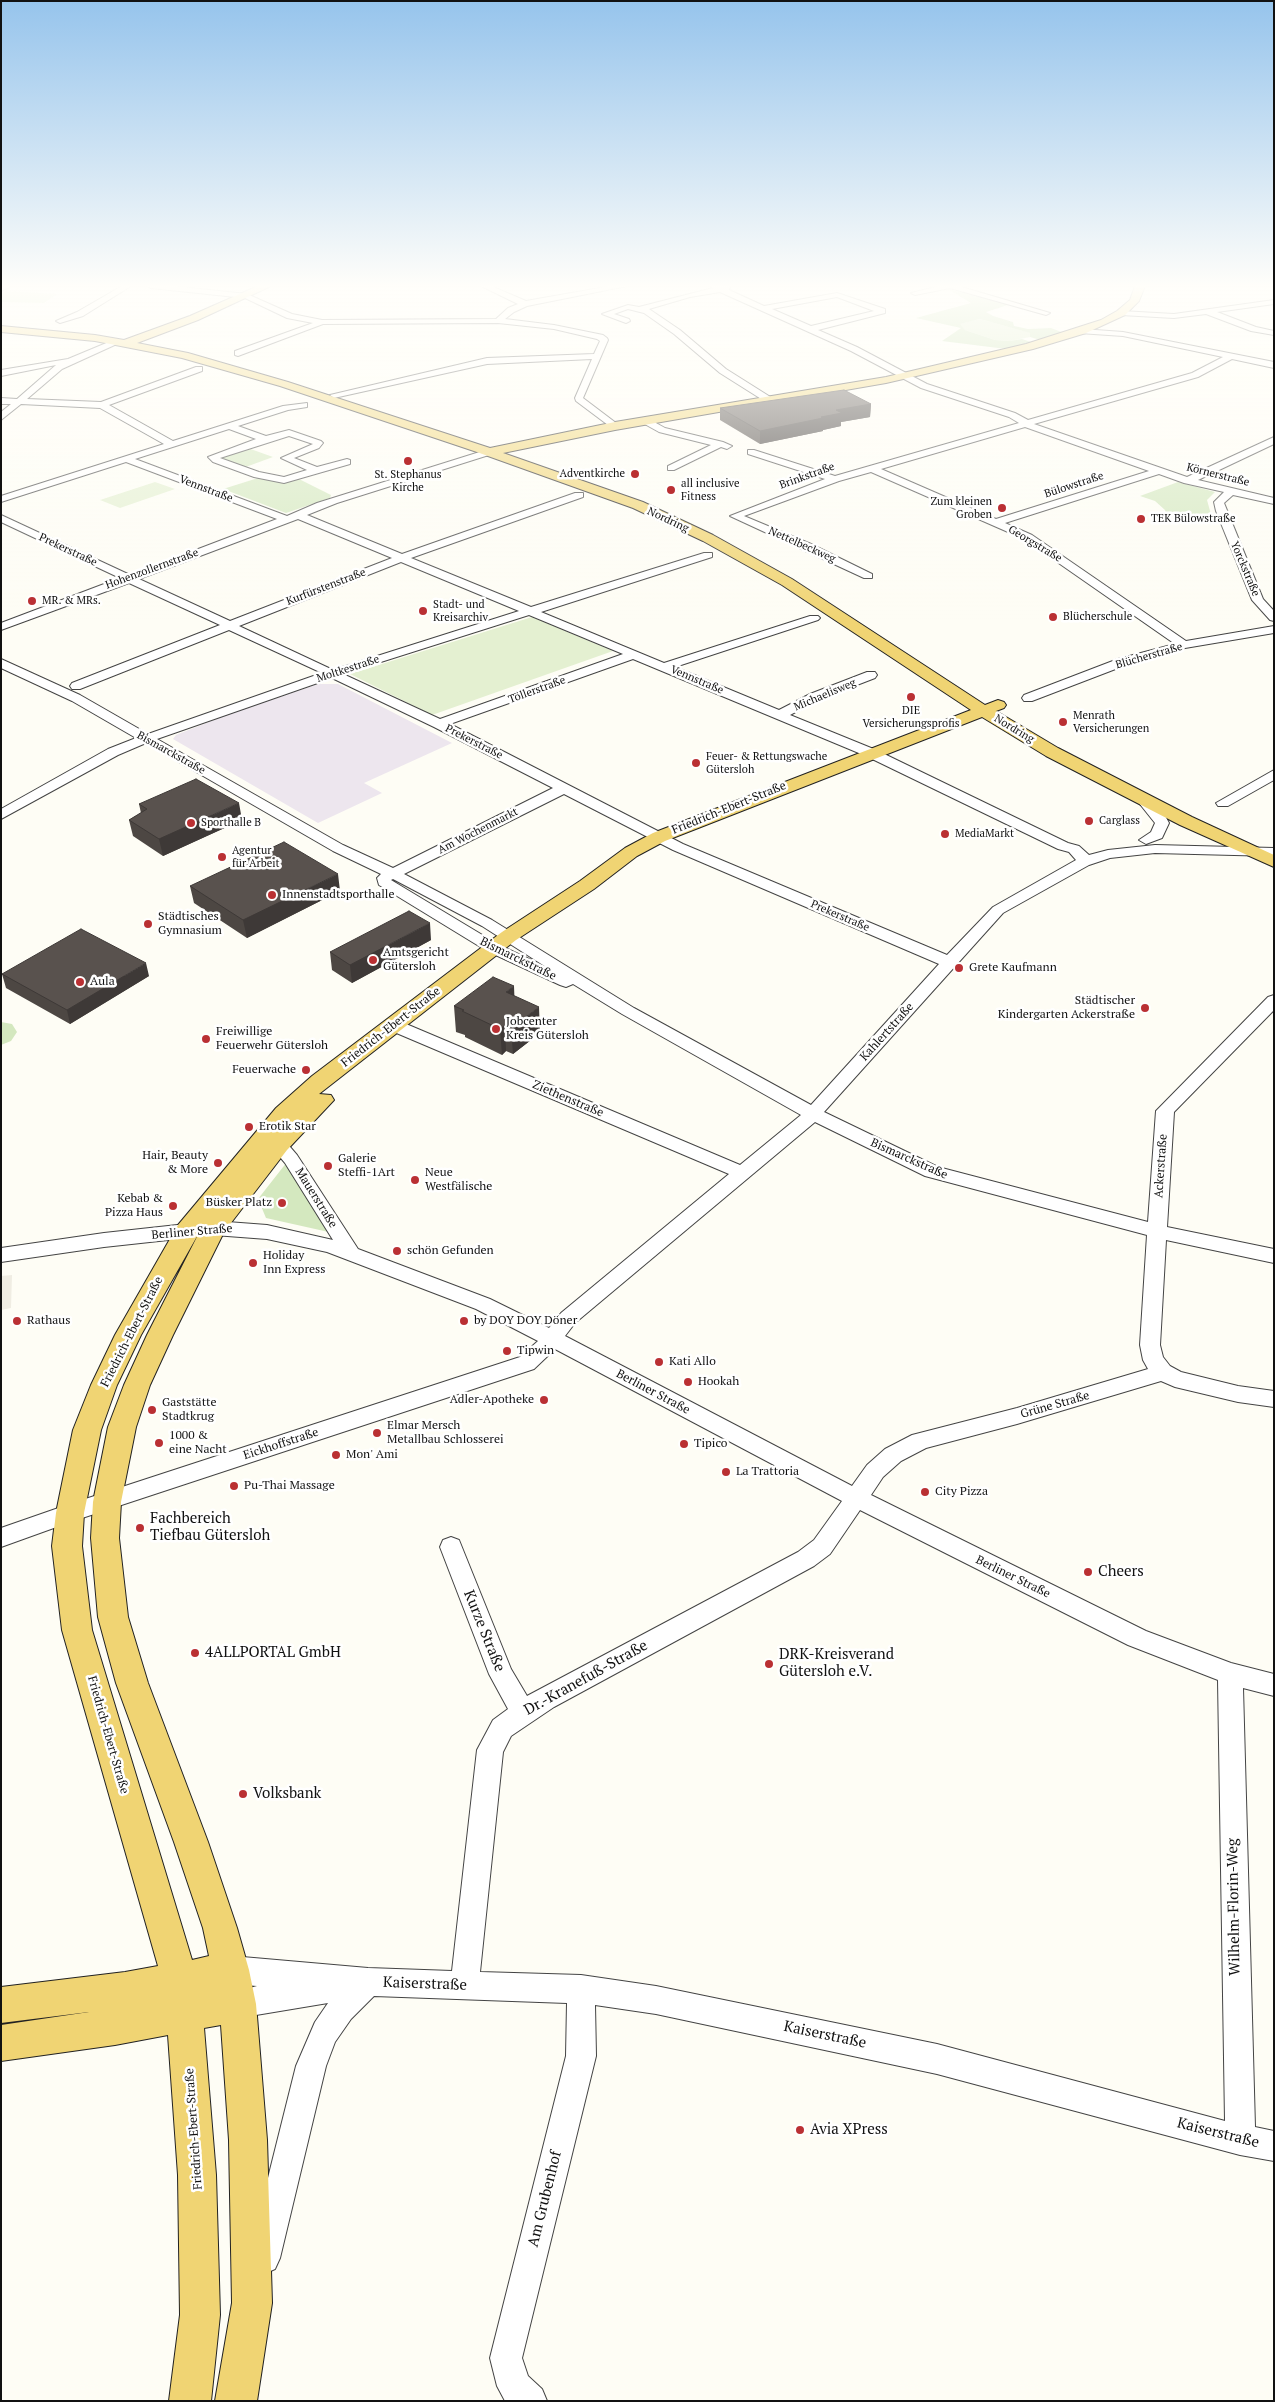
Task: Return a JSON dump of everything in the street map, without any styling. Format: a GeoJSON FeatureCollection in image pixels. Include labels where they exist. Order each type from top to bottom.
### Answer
{"type":"FeatureCollection","features":[{"type":"Feature","properties":{"kind":"main road","name":"Nordring"},"geometry":{"type":"LineString","coordinates":[[327,398],[503,453]]}},
{"type":"Feature","properties":{"kind":"main road","name":"Nordring"},"geometry":{"type":"LineString","coordinates":[[343,398],[503,453],[638,506],[708,538],[836,612],[994,710],[1052,752],[1225,840],[1266,847]]}},
{"type":"Feature","properties":{"kind":"main road"},"geometry":{"type":"LineString","coordinates":[[503,453],[644,420],[780,398]]}},
{"type":"Feature","properties":{"kind":"main road","name":"Nordring"},"geometry":{"type":"LineString","coordinates":[[994,710],[1266,847],[1274,862]]}},
{"type":"Feature","properties":{"kind":"main road","name":"Friedrich-Ebert-Straße"},"geometry":{"type":"LineString","coordinates":[[190,2401],[200,2315],[197,2175],[182,1997],[77,1630],[67,1546],[70,1513],[87,1430],[104,1385],[128,1335],[187,1230],[284,1113],[320,1081],[401,1028],[508,946],[646,857],[664,840],[994,710]]}},
{"type":"Feature","properties":{"kind":"main road","name":"Friedrich-Ebert-Straße"},"geometry":{"type":"LineString","coordinates":[[236,2401],[252,2303],[248,2140],[235,1987],[220,1928],[191,1842],[141,1708],[117,1631],[107,1573],[105,1538],[107,1502],[122,1427],[137,1386],[214,1228],[279,1145],[302,1120],[401,1028]]}},
{"type":"Feature","properties":{"kind":"main road","name":"Kaiserstraße"},"geometry":{"type":"LineString","coordinates":[[1,2043],[115,2027],[182,1997],[235,1987]]}},
{"type":"Feature","properties":{"kind":"main road","name":"Kaiserstraße"},"geometry":{"type":"LineString","coordinates":[[1,2005],[125,1990],[182,1997]]}},
{"type":"Feature","properties":{"kind":"street"},"geometry":{"type":"LineString","coordinates":[[1,417],[24,398]]}},
{"type":"Feature","properties":{"kind":"street"},"geometry":{"type":"LineString","coordinates":[[1,401],[102,405],[121,398]]}},
{"type":"Feature","properties":{"kind":"street"},"geometry":{"type":"LineString","coordinates":[[578,398],[614,426]]}},
{"type":"Feature","properties":{"kind":"street","name":"Körnerstraße"},"geometry":{"type":"LineString","coordinates":[[961,398],[1012,415],[1026,423],[1188,481],[1274,501]]}},
{"type":"Feature","properties":{"kind":"street","name":"Brinkstraße"},"geometry":{"type":"LineString","coordinates":[[736,516],[835,479],[1114,398]]}},
{"type":"Feature","properties":{"kind":"street"},"geometry":{"type":"LineString","coordinates":[[1,499],[304,404]]}},
{"type":"Feature","properties":{"kind":"street"},"geometry":{"type":"LineString","coordinates":[[102,405],[172,444]]}},
{"type":"Feature","properties":{"kind":"street"},"geometry":{"type":"LineString","coordinates":[[644,420],[662,430],[724,445],[671,468]]}},
{"type":"Feature","properties":{"kind":"street"},"geometry":{"type":"LineString","coordinates":[[230,426],[265,439]]}},
{"type":"Feature","properties":{"kind":"street"},"geometry":{"type":"LineString","coordinates":[[315,470],[286,458],[316,446],[318,443],[289,433],[265,439],[213,457],[216,460],[257,475],[284,480],[347,462]]}},
{"type":"Feature","properties":{"kind":"street"},"geometry":{"type":"LineString","coordinates":[[1188,481],[1274,440]]}},
{"type":"Feature","properties":{"kind":"street"},"geometry":{"type":"LineString","coordinates":[[751,452],[835,479]]}},
{"type":"Feature","properties":{"kind":"street","name":"Hohenzollernstraße"},"geometry":{"type":"LineString","coordinates":[[1,627],[332,502],[409,477],[503,453]]}},
{"type":"Feature","properties":{"kind":"street","name":"Vennstraße"},"geometry":{"type":"LineString","coordinates":[[126,459],[286,519]]}},
{"type":"Feature","properties":{"kind":"street","name":"Georgstraße"},"geometry":{"type":"LineString","coordinates":[[872,468],[998,522],[1028,537],[1184,645]]}},
{"type":"Feature","properties":{"kind":"street","name":"Bülowstraße"},"geometry":{"type":"LineString","coordinates":[[998,522],[1159,470]]}},
{"type":"Feature","properties":{"kind":"street"},"geometry":{"type":"LineString","coordinates":[[212,491],[257,475]]}},
{"type":"Feature","properties":{"kind":"street","name":"Yorckstraße"},"geometry":{"type":"LineString","coordinates":[[1230,492],[1219,502],[1221,511],[1258,600],[1274,618]]}},
{"type":"Feature","properties":{"kind":"street","name":"Kurfürstenstraße"},"geometry":{"type":"LineString","coordinates":[[76,686],[402,558],[579,495]]}},
{"type":"Feature","properties":{"kind":"street","name":"Vennstraße"},"geometry":{"type":"LineString","coordinates":[[301,514],[529,612],[664,666],[876,756],[1063,846],[1074,849]]}},
{"type":"Feature","properties":{"kind":"street","name":"Nettelbeckweg"},"geometry":{"type":"LineString","coordinates":[[736,516],[807,546],[868,576]]}},
{"type":"Feature","properties":{"kind":"street","name":"Prekerstraße"},"geometry":{"type":"LineString","coordinates":[[1,518],[439,724],[664,840],[948,962]]}},
{"type":"Feature","properties":{"kind":"street"},"geometry":{"type":"LineString","coordinates":[[8,534],[26,530]]}},
{"type":"Feature","properties":{"kind":"street","name":"Moltkestraße"},"geometry":{"type":"LineString","coordinates":[[1,815],[113,752],[145,738],[332,674],[708,554]]}},
{"type":"Feature","properties":{"kind":"street"},"geometry":{"type":"LineString","coordinates":[[664,666],[814,618]]}},
{"type":"Feature","properties":{"kind":"street","name":"Blücherstraße"},"geometry":{"type":"LineString","coordinates":[[1028,698],[1122,662],[1184,645],[1274,629]]}},
{"type":"Feature","properties":{"kind":"street","name":"Töllerstraße"},"geometry":{"type":"LineString","coordinates":[[439,724],[634,654]]}},
{"type":"Feature","properties":{"kind":"street","name":"Bismarckstraße"},"geometry":{"type":"LineString","coordinates":[[1,663],[63,691],[508,946],[813,1114],[945,1177],[1156,1231],[1274,1256]]}},
{"type":"Feature","properties":{"kind":"street","name":"Michaelisweg"},"geometry":{"type":"LineString","coordinates":[[779,715],[814,697],[871,675]]}},
{"type":"Feature","properties":{"kind":"street"},"geometry":{"type":"LineString","coordinates":[[1223,803],[1274,774]]}},
{"type":"Feature","properties":{"kind":"street","name":"Am Wochenmarkt"},"geometry":{"type":"LineString","coordinates":[[386,877],[567,790]]}},
{"type":"Feature","properties":{"kind":"street"},"geometry":{"type":"LineString","coordinates":[[1142,798],[1158,815],[1162,823],[1157,835],[1146,840]]}},
{"type":"Feature","properties":{"kind":"street"},"geometry":{"type":"LineString","coordinates":[[1074,849],[1106,847],[1166,838],[1225,840]]}},
{"type":"Feature","properties":{"kind":"street","name":"Kahlertstraße"},"geometry":{"type":"LineString","coordinates":[[552,1338],[568,1318],[813,1114],[991,916],[1084,862],[1108,854],[1147,850],[1266,847]]}},
{"type":"Feature","properties":{"kind":"street"},"geometry":{"type":"LineString","coordinates":[[1074,849],[1083,857],[1084,862]]}},
{"type":"Feature","properties":{"kind":"street","name":"Ackerstraße"},"geometry":{"type":"LineString","coordinates":[[1163,1372],[1153,1360],[1150,1345],[1165,1111],[1274,1000]]}},
{"type":"Feature","properties":{"kind":"street","name":"Ziethenstraße"},"geometry":{"type":"LineString","coordinates":[[401,1028],[743,1173]]}},
{"type":"Feature","properties":{"kind":"street","name":"Mauerstraße"},"geometry":{"type":"LineString","coordinates":[[279,1145],[292,1159],[351,1253]]}},
{"type":"Feature","properties":{"kind":"street","name":"Berliner Straße"},"geometry":{"type":"LineString","coordinates":[[1,1256],[70,1244],[214,1228],[266,1232],[330,1246],[351,1253],[475,1301],[552,1338],[855,1498],[1137,1638],[1230,1674],[1274,1685]]}},
{"type":"Feature","properties":{"kind":"street","name":"Eickhoffstraße"},"geometry":{"type":"LineString","coordinates":[[1,1538],[70,1513],[528,1363],[542,1352],[552,1338]]}},
{"type":"Feature","properties":{"kind":"street"},"geometry":{"type":"LineString","coordinates":[[1163,1372],[1175,1379],[1203,1388],[1274,1398]]}},
{"type":"Feature","properties":{"kind":"street","name":"Grüne Straße"},"geometry":{"type":"LineString","coordinates":[[855,1498],[875,1471],[893,1455],[920,1441],[1017,1416],[1163,1372]]}},
{"type":"Feature","properties":{"kind":"street","name":"Dr.-Kranefuß-Straße"},"geometry":{"type":"LineString","coordinates":[[464,1986],[490,1750],[502,1728],[523,1712],[806,1559],[822,1547],[855,1498]]}},
{"type":"Feature","properties":{"kind":"street","name":"Kurze Straße"},"geometry":{"type":"LineString","coordinates":[[451,1547],[501,1674],[523,1712]]}},
{"type":"Feature","properties":{"kind":"street","name":"Wilhelm-Florin-Weg"},"geometry":{"type":"LineString","coordinates":[[1230,1674],[1240,2140]]}},
{"type":"Feature","properties":{"kind":"street"},"geometry":{"type":"LineString","coordinates":[[252,2303],[311,2066],[325,2032],[341,2009],[368,1982]]}},
{"type":"Feature","properties":{"kind":"street","name":"Kaiserstraße"},"geometry":{"type":"LineString","coordinates":[[235,1987],[368,1982],[581,1989],[656,2000],[937,2059],[1240,2140],[1274,2146]]}},
{"type":"Feature","properties":{"kind":"street","name":"Am Grubenhof"},"geometry":{"type":"LineString","coordinates":[[530,2401],[514,2386],[506,2358],[581,2056],[581,1989]]}},
{"type":"Feature","properties":{"kind":"shaded area"},"geometry":{"type":"Polygon","coordinates":[[[318,684],[338,684],[452,743],[364,783],[382,793],[318,823],[173,739],[176,735],[224,716],[318,684]]]}},
{"type":"Feature","properties":{"kind":"shaded area"},"geometry":{"type":"Polygon","coordinates":[[[12,1275],[11,1308],[1,1310],[1,1276],[12,1275]]]}},
{"type":"Feature","properties":{"kind":"green space"},"geometry":{"type":"Polygon","coordinates":[[[245,447],[273,457],[243,468],[219,459],[220,455],[245,447]]]}},
{"type":"Feature","properties":{"kind":"green space"},"geometry":{"type":"Polygon","coordinates":[[[258,478],[297,478],[331,495],[330,498],[286,513],[223,489],[258,478]]]}},
{"type":"Feature","properties":{"kind":"green space"},"geometry":{"type":"Polygon","coordinates":[[[155,482],[175,489],[120,508],[100,500],[155,482]]]}},
{"type":"Feature","properties":{"kind":"green space"},"geometry":{"type":"Polygon","coordinates":[[[1178,482],[1215,492],[1207,500],[1212,518],[1167,516],[1165,510],[1155,501],[1140,496],[1178,482]]]}},
{"type":"Feature","properties":{"kind":"green space"},"geometry":{"type":"Polygon","coordinates":[[[532,617],[613,651],[432,715],[350,674],[532,617]]]}},
{"type":"Feature","properties":{"kind":"green space"},"geometry":{"type":"Polygon","coordinates":[[[1,1022],[12,1024],[17,1032],[11,1041],[1,1045],[1,1022]]]}},
{"type":"Feature","properties":{"kind":"green space"},"geometry":{"type":"Polygon","coordinates":[[[287,1162],[333,1233],[266,1218],[258,1199],[287,1162]]]}},
{"type":"Feature","properties":{"kind":"building"},"geometry":{"type":"Polygon","coordinates":[[[788,398],[860,398],[871,404],[836,410],[842,413],[760,431],[720,408],[788,398]]]}},
{"type":"Feature","properties":{"kind":"building"},"geometry":{"type":"Polygon","coordinates":[[[196,779],[239,803],[159,839],[129,820],[147,809],[139,804],[196,779]]]}},
{"type":"Feature","properties":{"kind":"building"},"geometry":{"type":"Polygon","coordinates":[[[284,842],[338,874],[243,920],[190,886],[284,842]]]}},
{"type":"Feature","properties":{"kind":"building"},"geometry":{"type":"Polygon","coordinates":[[[409,911],[430,923],[350,965],[330,952],[409,911]]]}},
{"type":"Feature","properties":{"kind":"building","name":"Aula"},"geometry":{"type":"Polygon","coordinates":[[[81,929],[146,963],[67,1010],[2,974],[81,929]]]}},
{"type":"Feature","properties":{"kind":"building"},"geometry":{"type":"Polygon","coordinates":[[[493,977],[514,986],[506,992],[539,1007],[511,1028],[505,1025],[500,1029],[454,1006],[493,977]]]}},
{"type":"Feature","properties":{"kind":"place","name":"St. Stephanus Kirche"},"geometry":{"type":"Point","coordinates":[408,461]}},
{"type":"Feature","properties":{"kind":"place","name":"Adventkirche"},"geometry":{"type":"Point","coordinates":[635,474]}},
{"type":"Feature","properties":{"kind":"place","name":"all inclusive Fitness"},"geometry":{"type":"Point","coordinates":[671,490]}},
{"type":"Feature","properties":{"kind":"place","name":"Zum kleinen Groben"},"geometry":{"type":"Point","coordinates":[1002,508]}},
{"type":"Feature","properties":{"kind":"place","name":"TEK Bülowstraße"},"geometry":{"type":"Point","coordinates":[1141,519]}},
{"type":"Feature","properties":{"kind":"place","name":"MR. & MRs."},"geometry":{"type":"Point","coordinates":[32,601]}},
{"type":"Feature","properties":{"kind":"place","name":"Stadt- und Kreisarchiv"},"geometry":{"type":"Point","coordinates":[423,611]}},
{"type":"Feature","properties":{"kind":"place","name":"Blücherschule"},"geometry":{"type":"Point","coordinates":[1053,617]}},
{"type":"Feature","properties":{"kind":"place","name":"DIE Versicherungsprofis"},"geometry":{"type":"Point","coordinates":[911,697]}},
{"type":"Feature","properties":{"kind":"place","name":"Menrath Versicherungen"},"geometry":{"type":"Point","coordinates":[1063,722]}},
{"type":"Feature","properties":{"kind":"place","name":"Feuer- & Rettungswache Gütersloh"},"geometry":{"type":"Point","coordinates":[696,763]}},
{"type":"Feature","properties":{"kind":"place","name":"Carglass"},"geometry":{"type":"Point","coordinates":[1089,821]}},
{"type":"Feature","properties":{"kind":"place","name":"Sporthalle B"},"geometry":{"type":"Point","coordinates":[191,823]}},
{"type":"Feature","properties":{"kind":"place","name":"MediaMarkt"},"geometry":{"type":"Point","coordinates":[945,834]}},
{"type":"Feature","properties":{"kind":"place","name":"Agentur für Arbeit"},"geometry":{"type":"Point","coordinates":[222,857]}},
{"type":"Feature","properties":{"kind":"place","name":"Innenstadtsporthalle"},"geometry":{"type":"Point","coordinates":[272,895]}},
{"type":"Feature","properties":{"kind":"place","name":"Städtisches Gymnasium"},"geometry":{"type":"Point","coordinates":[148,924]}},
{"type":"Feature","properties":{"kind":"place","name":"Amtsgericht Gütersloh"},"geometry":{"type":"Point","coordinates":[373,960]}},
{"type":"Feature","properties":{"kind":"place","name":"Grete Kaufmann"},"geometry":{"type":"Point","coordinates":[959,968]}},
{"type":"Feature","properties":{"kind":"place","name":"Aula"},"geometry":{"type":"Point","coordinates":[80,982]}},
{"type":"Feature","properties":{"kind":"place","name":"Städtischer Kindergarten Ackerstraße"},"geometry":{"type":"Point","coordinates":[1145,1008]}},
{"type":"Feature","properties":{"kind":"place","name":"Jobcenter Kreis Gütersloh"},"geometry":{"type":"Point","coordinates":[496,1029]}},
{"type":"Feature","properties":{"kind":"place","name":"Freiwillige Feuerwehr Gütersloh"},"geometry":{"type":"Point","coordinates":[206,1039]}},
{"type":"Feature","properties":{"kind":"place","name":"Feuerwache"},"geometry":{"type":"Point","coordinates":[306,1070]}},
{"type":"Feature","properties":{"kind":"place","name":"Erotik Star"},"geometry":{"type":"Point","coordinates":[249,1127]}},
{"type":"Feature","properties":{"kind":"place","name":"Hair, Beauty & More"},"geometry":{"type":"Point","coordinates":[218,1163]}},
{"type":"Feature","properties":{"kind":"place","name":"Galerie Steffi-1Art"},"geometry":{"type":"Point","coordinates":[328,1166]}},
{"type":"Feature","properties":{"kind":"place","name":"Neue Westfälische"},"geometry":{"type":"Point","coordinates":[415,1180]}},
{"type":"Feature","properties":{"kind":"place","name":"Büsker Platz"},"geometry":{"type":"Point","coordinates":[282,1203]}},
{"type":"Feature","properties":{"kind":"place","name":"Kebab & Pizza Haus"},"geometry":{"type":"Point","coordinates":[173,1206]}},
{"type":"Feature","properties":{"kind":"place","name":"schön Gefunden"},"geometry":{"type":"Point","coordinates":[397,1251]}},
{"type":"Feature","properties":{"kind":"place","name":"Holiday Inn Express"},"geometry":{"type":"Point","coordinates":[253,1263]}},
{"type":"Feature","properties":{"kind":"place","name":"Rathaus"},"geometry":{"type":"Point","coordinates":[17,1321]}},
{"type":"Feature","properties":{"kind":"place","name":"by DOY DOY Döner"},"geometry":{"type":"Point","coordinates":[464,1321]}},
{"type":"Feature","properties":{"kind":"place","name":"Tipwin"},"geometry":{"type":"Point","coordinates":[507,1351]}},
{"type":"Feature","properties":{"kind":"place","name":"Kati Allo"},"geometry":{"type":"Point","coordinates":[659,1362]}},
{"type":"Feature","properties":{"kind":"place","name":"Hookah"},"geometry":{"type":"Point","coordinates":[688,1382]}},
{"type":"Feature","properties":{"kind":"place","name":"Adler-Apotheke"},"geometry":{"type":"Point","coordinates":[544,1400]}},
{"type":"Feature","properties":{"kind":"place","name":"Gaststätte Stadtkrug"},"geometry":{"type":"Point","coordinates":[152,1410]}},
{"type":"Feature","properties":{"kind":"place","name":"Elmar Mersch Metallbau Schlosserei"},"geometry":{"type":"Point","coordinates":[377,1433]}},
{"type":"Feature","properties":{"kind":"place","name":"1000 & eine Nacht"},"geometry":{"type":"Point","coordinates":[159,1443]}},
{"type":"Feature","properties":{"kind":"place","name":"Tipico"},"geometry":{"type":"Point","coordinates":[684,1444]}},
{"type":"Feature","properties":{"kind":"place","name":"Mon' Ami"},"geometry":{"type":"Point","coordinates":[336,1455]}},
{"type":"Feature","properties":{"kind":"place","name":"La Trattoria"},"geometry":{"type":"Point","coordinates":[726,1472]}},
{"type":"Feature","properties":{"kind":"place","name":"Pu-Thai Massage"},"geometry":{"type":"Point","coordinates":[234,1486]}},
{"type":"Feature","properties":{"kind":"place","name":"City Pizza"},"geometry":{"type":"Point","coordinates":[925,1492]}},
{"type":"Feature","properties":{"kind":"place","name":"Fachbereich Tiefbau Gütersloh"},"geometry":{"type":"Point","coordinates":[140,1528]}},
{"type":"Feature","properties":{"kind":"place","name":"Cheers"},"geometry":{"type":"Point","coordinates":[1088,1572]}},
{"type":"Feature","properties":{"kind":"place","name":"4ALLPORTAL GmbH"},"geometry":{"type":"Point","coordinates":[195,1653]}},
{"type":"Feature","properties":{"kind":"place","name":"DRK-Kreisverand Gütersloh e.V."},"geometry":{"type":"Point","coordinates":[769,1664]}},
{"type":"Feature","properties":{"kind":"place","name":"Volksbank"},"geometry":{"type":"Point","coordinates":[243,1794]}},
{"type":"Feature","properties":{"kind":"place","name":"Avia XPress"},"geometry":{"type":"Point","coordinates":[800,2130]}}]}
